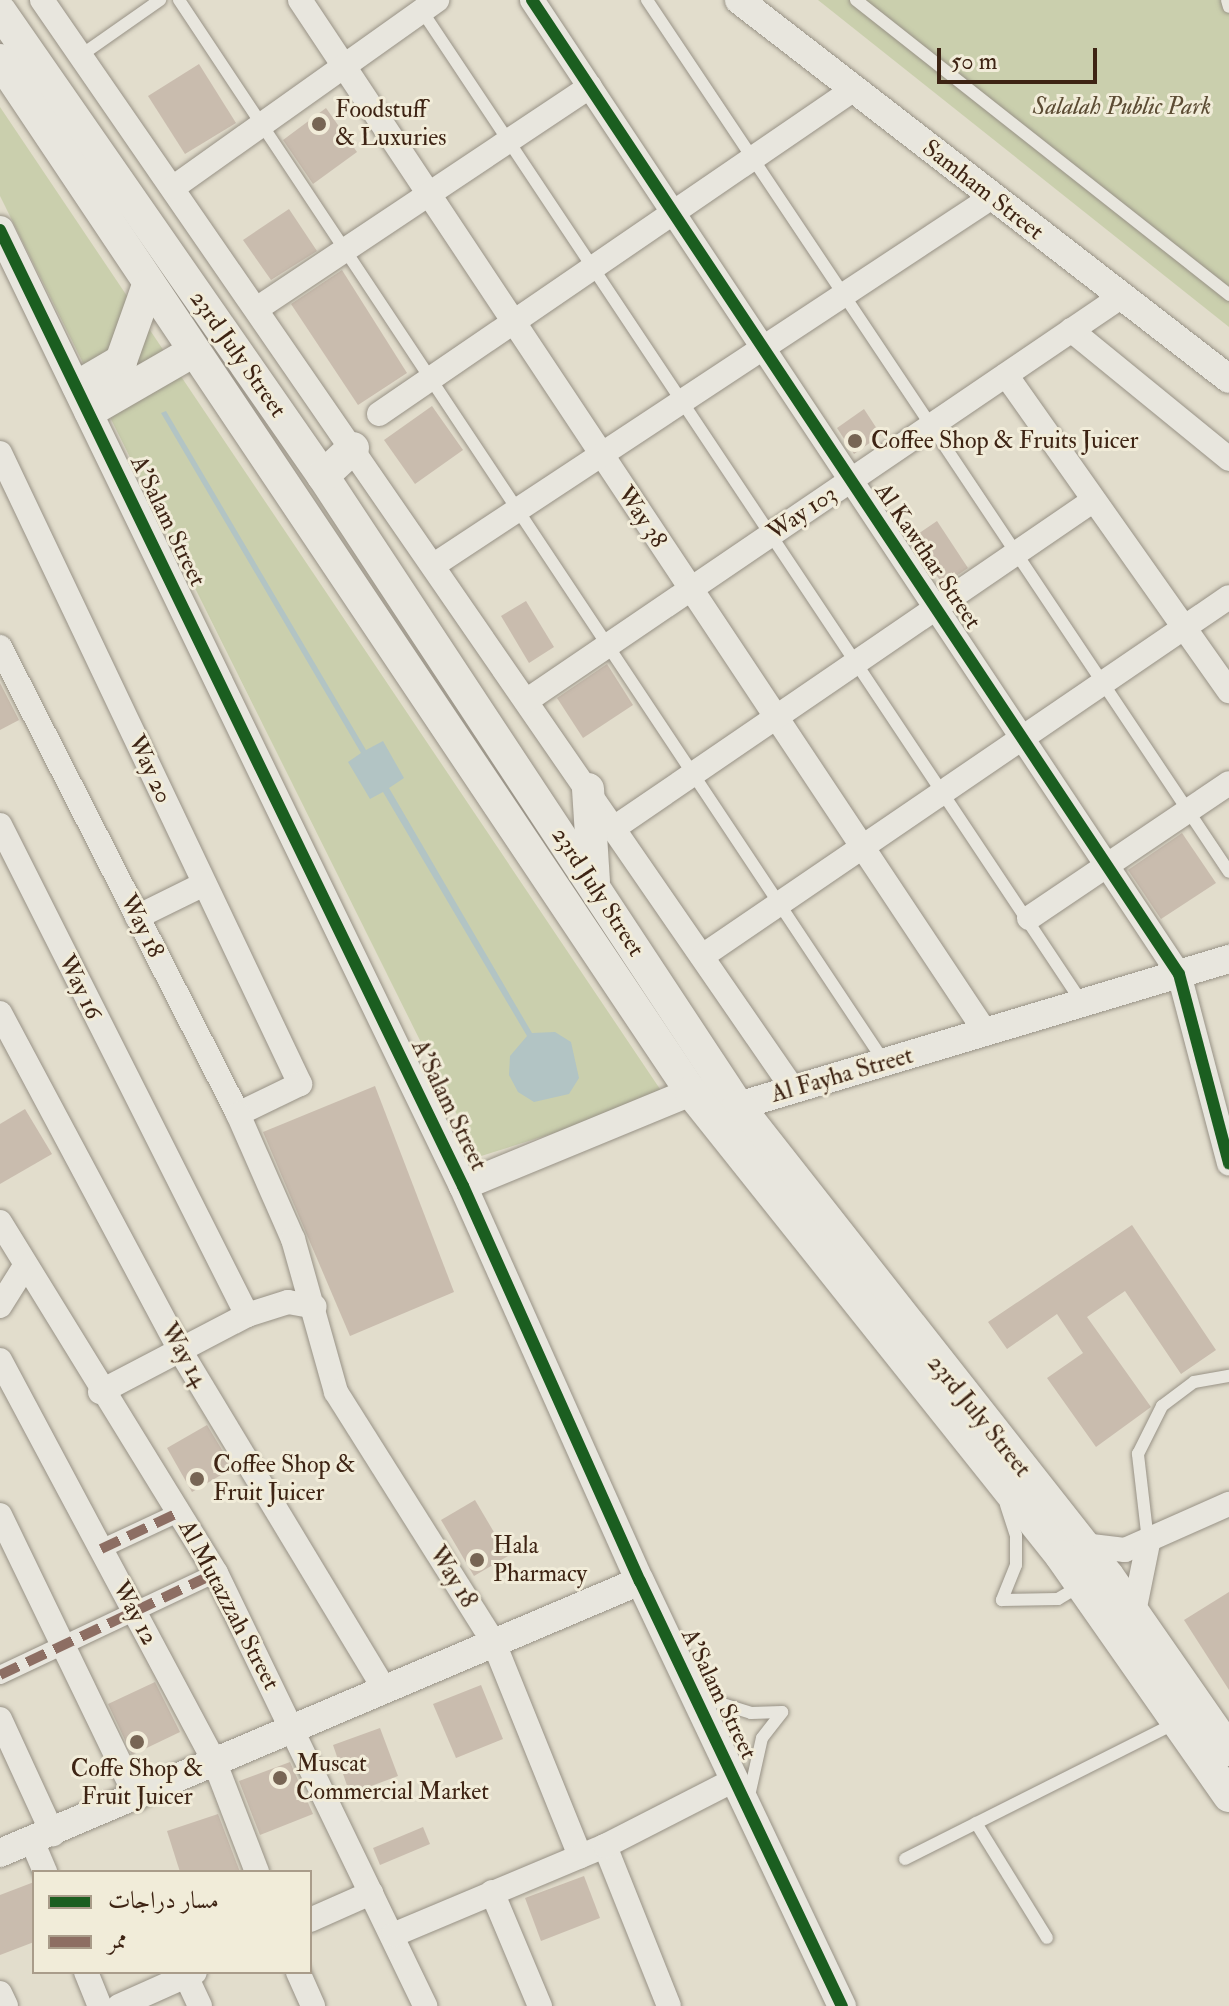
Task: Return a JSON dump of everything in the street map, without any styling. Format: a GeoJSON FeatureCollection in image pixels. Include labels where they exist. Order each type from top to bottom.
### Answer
{"type":"FeatureCollection","features":[{"type":"Feature","properties":{"kind":"main road","name":"23rd July Street"},"geometry":{"type":"LineString","coordinates":[[0,11],[323,476],[738,1106],[1083,1545],[1134,1612],[1229,1750]]}},
{"type":"Feature","properties":{"kind":"main road","name":"23rd July Street"},"geometry":{"type":"LineString","coordinates":[[0,60],[192,352],[691,1092],[1082,1585],[1229,1796]]}},
{"type":"Feature","properties":{"kind":"main road"},"geometry":{"type":"LineString","coordinates":[[84,398],[121,361],[148,285]]}},
{"type":"Feature","properties":{"kind":"main road"},"geometry":{"type":"LineString","coordinates":[[84,398],[192,352]]}},
{"type":"Feature","properties":{"kind":"main road"},"geometry":{"type":"LineString","coordinates":[[323,476],[353,448]]}},
{"type":"Feature","properties":{"kind":"main road"},"geometry":{"type":"LineString","coordinates":[[588,789],[594,884]]}},
{"type":"Feature","properties":{"kind":"street"},"geometry":{"type":"LineString","coordinates":[[42,0],[258,308],[793,1089]]}},
{"type":"Feature","properties":{"kind":"street","name":"Way 38"},"geometry":{"type":"LineString","coordinates":[[300,0],[427,196],[986,1033]]}},
{"type":"Feature","properties":{"kind":"street","name":"Al Kawthar Street"},"geometry":{"type":"LineString","coordinates":[[532,0],[1179,974],[1229,1163]]}},
{"type":"Feature","properties":{"kind":"street","name":"Samham Street"},"geometry":{"type":"LineString","coordinates":[[739,0],[1119,298],[1229,379]]}},
{"type":"Feature","properties":{"kind":"street"},"geometry":{"type":"LineString","coordinates":[[174,187],[430,6]]}},
{"type":"Feature","properties":{"kind":"street"},"geometry":{"type":"LineString","coordinates":[[258,308],[590,87]]}},
{"type":"Feature","properties":{"kind":"street"},"geometry":{"type":"LineString","coordinates":[[379,414],[854,89]]}},
{"type":"Feature","properties":{"kind":"street"},"geometry":{"type":"LineString","coordinates":[[434,565],[992,197]]}},
{"type":"Feature","properties":{"kind":"street","name":"A'Salam Street"},"geometry":{"type":"LineString","coordinates":[[0,230],[463,1186],[640,1581],[842,2006]]}},
{"type":"Feature","properties":{"kind":"street","name":"Way 103"},"geometry":{"type":"LineString","coordinates":[[526,701],[1119,298]]}},
{"type":"Feature","properties":{"kind":"street"},"geometry":{"type":"LineString","coordinates":[[1071,330],[1229,459]]}},
{"type":"Feature","properties":{"kind":"street"},"geometry":{"type":"LineString","coordinates":[[1006,375],[1229,691]]}},
{"type":"Feature","properties":{"kind":"street","name":"Way 20"},"geometry":{"type":"LineString","coordinates":[[0,453],[300,1084],[238,1114]]}},
{"type":"Feature","properties":{"kind":"street"},"geometry":{"type":"LineString","coordinates":[[614,828],[1015,551],[1094,500]]}},
{"type":"Feature","properties":{"kind":"street"},"geometry":{"type":"LineString","coordinates":[[704,955],[1229,597]]}},
{"type":"Feature","properties":{"kind":"street","name":"Way 18"},"geometry":{"type":"LineString","coordinates":[[0,647],[238,1114],[279,1206],[315,1307],[336,1392],[494,1643],[580,1856]]}},
{"type":"Feature","properties":{"kind":"street"},"geometry":{"type":"LineString","coordinates":[[1029,918],[1229,783]]}},
{"type":"Feature","properties":{"kind":"street","name":"Way 16"},"geometry":{"type":"LineString","coordinates":[[0,825],[247,1315]]}},
{"type":"Feature","properties":{"kind":"street"},"geometry":{"type":"LineString","coordinates":[[137,917],[204,884]]}},
{"type":"Feature","properties":{"kind":"street","name":"Al Fayha Street"},"geometry":{"type":"LineString","coordinates":[[691,1092],[738,1106],[1084,1005],[1229,959]]}},
{"type":"Feature","properties":{"kind":"street","name":"Way 14"},"geometry":{"type":"LineString","coordinates":[[0,1013],[178,1347],[384,1689]]}},
{"type":"Feature","properties":{"kind":"street"},"geometry":{"type":"LineString","coordinates":[[463,1186],[691,1092]]}},
{"type":"Feature","properties":{"kind":"street","name":"Al Mutazzah Street"},"geometry":{"type":"LineString","coordinates":[[0,1222],[100,1392],[180,1512],[216,1573],[293,1727],[425,2006]]}},
{"type":"Feature","properties":{"kind":"street"},"geometry":{"type":"LineString","coordinates":[[0,1306],[25,1266]]}},
{"type":"Feature","properties":{"kind":"street"},"geometry":{"type":"LineString","coordinates":[[100,1392],[178,1347],[247,1315],[288,1302],[315,1307]]}},
{"type":"Feature","properties":{"kind":"street","name":"Way 12"},"geometry":{"type":"LineString","coordinates":[[0,1360],[215,1763],[256,1870]]}},
{"type":"Feature","properties":{"kind":"street"},"geometry":{"type":"LineString","coordinates":[[1083,1545],[1125,1550],[1148,1543],[1229,1504]]}},
{"type":"Feature","properties":{"kind":"street"},"geometry":{"type":"LineString","coordinates":[[101,1549],[180,1512]]}},
{"type":"Feature","properties":{"kind":"street"},"geometry":{"type":"LineString","coordinates":[[0,1515],[137,1799]]}},
{"type":"Feature","properties":{"kind":"street"},"geometry":{"type":"LineString","coordinates":[[1134,1612],[1148,1543]]}},
{"type":"Feature","properties":{"kind":"street"},"geometry":{"type":"LineString","coordinates":[[0,1675],[216,1573]]}},
{"type":"Feature","properties":{"kind":"street"},"geometry":{"type":"LineString","coordinates":[[0,1853],[137,1799],[293,1727],[640,1581]]}},
{"type":"Feature","properties":{"kind":"street"},"geometry":{"type":"LineString","coordinates":[[0,1719],[43,1838],[45,1870]]}},
{"type":"Feature","properties":{"kind":"street"},"geometry":{"type":"LineString","coordinates":[[393,1935],[605,1846],[736,1779]]}},
{"type":"Feature","properties":{"kind":"street"},"geometry":{"type":"LineString","coordinates":[[605,1846],[669,2006]]}},
{"type":"Feature","properties":{"kind":"street"},"geometry":{"type":"LineString","coordinates":[[492,1892],[540,2006]]}},
{"type":"Feature","properties":{"kind":"street"},"geometry":{"type":"LineString","coordinates":[[312,1919],[371,1893]]}},
{"type":"Feature","properties":{"kind":"street"},"geometry":{"type":"LineString","coordinates":[[87,1974],[100,2006]]}},
{"type":"Feature","properties":{"kind":"street"},"geometry":{"type":"LineString","coordinates":[[119,2006],[190,1974],[200,2006]]}},
{"type":"Feature","properties":{"kind":"street"},"geometry":{"type":"LineString","coordinates":[[299,1974],[313,2006]]}},
{"type":"Feature","properties":{"kind":"street"},"geometry":{"type":"LineString","coordinates":[[0,1993],[6,2006]]}},
{"type":"Feature","properties":{"kind":"lane"},"geometry":{"type":"LineString","coordinates":[[80,56],[160,0]]}},
{"type":"Feature","properties":{"kind":"lane"},"geometry":{"type":"LineString","coordinates":[[179,0],[885,1063]]}},
{"type":"Feature","properties":{"kind":"lane"},"geometry":{"type":"LineString","coordinates":[[647,0],[1229,872]]}},
{"type":"Feature","properties":{"kind":"lane"},"geometry":{"type":"LineString","coordinates":[[856,0],[1229,295]]}},
{"type":"Feature","properties":{"kind":"lane"},"geometry":{"type":"LineString","coordinates":[[1227,0],[1229,7]]}},
{"type":"Feature","properties":{"kind":"lane"},"geometry":{"type":"LineString","coordinates":[[430,6],[509,141],[1029,918],[1084,1005]]}},
{"type":"Feature","properties":{"kind":"lane"},"geometry":{"type":"LineString","coordinates":[[1148,1543],[1138,1454],[1162,1406],[1194,1382],[1229,1376]]}},
{"type":"Feature","properties":{"kind":"lane"},"geometry":{"type":"LineString","coordinates":[[996,1475],[1016,1535],[1016,1565],[1002,1600],[1058,1599],[1082,1585]]}},
{"type":"Feature","properties":{"kind":"lane"},"geometry":{"type":"LineString","coordinates":[[695,1695],[751,1713],[782,1712],[762,1738],[748,1805]]}},
{"type":"Feature","properties":{"kind":"lane"},"geometry":{"type":"LineString","coordinates":[[905,1859],[1178,1721]]}},
{"type":"Feature","properties":{"kind":"lane"},"geometry":{"type":"LineString","coordinates":[[976,1823],[1047,1938]]}},
{"type":"Feature","properties":{"kind":"green space","name":"Salalah Public Park"},"geometry":{"type":"Polygon","coordinates":[[[818,0],[1229,0],[1229,327],[818,0]]]}},
{"type":"Feature","properties":{"kind":"green space"},"geometry":{"type":"Polygon","coordinates":[[[0,107],[666,1098],[478,1157],[0,196],[0,107]]]}},
{"type":"Feature","properties":{"kind":"shaded area"},"geometry":{"type":"Polygon","coordinates":[[[166,411],[366,750],[383,741],[404,778],[389,788],[532,1033],[555,1032],[571,1042],[579,1078],[569,1094],[534,1102],[518,1092],[509,1075],[510,1056],[527,1036],[383,792],[370,799],[348,762],[361,753],[161,413],[166,411]]]}},
{"type":"Feature","properties":{"kind":"building"},"geometry":{"type":"Polygon","coordinates":[[[199,64],[236,123],[185,154],[148,96],[199,64]]]}},
{"type":"Feature","properties":{"kind":"building"},"geometry":{"type":"Polygon","coordinates":[[[326,108],[357,152],[313,184],[283,140],[326,108]]]}},
{"type":"Feature","properties":{"kind":"building"},"geometry":{"type":"Polygon","coordinates":[[[289,209],[317,251],[271,280],[243,240],[289,209]]]}},
{"type":"Feature","properties":{"kind":"building"},"geometry":{"type":"Polygon","coordinates":[[[342,270],[407,373],[358,405],[291,304],[342,270]]]}},
{"type":"Feature","properties":{"kind":"building"},"geometry":{"type":"Polygon","coordinates":[[[432,406],[463,450],[415,484],[384,440],[432,406]]]}},
{"type":"Feature","properties":{"kind":"building"},"geometry":{"type":"Polygon","coordinates":[[[864,409],[881,435],[854,454],[837,428],[864,409]]]}},
{"type":"Feature","properties":{"kind":"building"},"geometry":{"type":"Polygon","coordinates":[[[937,521],[968,568],[943,585],[912,538],[937,521]]]}},
{"type":"Feature","properties":{"kind":"building"},"geometry":{"type":"Polygon","coordinates":[[[526,601],[554,647],[529,663],[501,616],[526,601]]]}},
{"type":"Feature","properties":{"kind":"building"},"geometry":{"type":"Polygon","coordinates":[[[607,664],[633,705],[583,738],[557,698],[607,664]]]}},
{"type":"Feature","properties":{"kind":"building"},"geometry":{"type":"Polygon","coordinates":[[[0,683],[19,720],[0,730],[0,683]]]}},
{"type":"Feature","properties":{"kind":"building"},"geometry":{"type":"Polygon","coordinates":[[[1182,833],[1216,883],[1161,919],[1128,870],[1182,833]]]}},
{"type":"Feature","properties":{"kind":"building"},"geometry":{"type":"Polygon","coordinates":[[[375,1086],[454,1292],[350,1336],[263,1132],[375,1086]]]}},
{"type":"Feature","properties":{"kind":"building"},"geometry":{"type":"Polygon","coordinates":[[[25,1109],[52,1154],[0,1184],[0,1124],[25,1109]]]}},
{"type":"Feature","properties":{"kind":"building"},"geometry":{"type":"Polygon","coordinates":[[[1132,1225],[1216,1350],[1181,1374],[1125,1291],[1087,1317],[1151,1407],[1096,1447],[1047,1378],[1083,1353],[1057,1314],[1007,1349],[988,1322],[1132,1225]]]}},
{"type":"Feature","properties":{"kind":"building"},"geometry":{"type":"Polygon","coordinates":[[[207,1425],[233,1468],[192,1492],[167,1448],[207,1425]]]}},
{"type":"Feature","properties":{"kind":"building"},"geometry":{"type":"Polygon","coordinates":[[[475,1500],[508,1556],[474,1576],[441,1520],[475,1500]]]}},
{"type":"Feature","properties":{"kind":"building"},"geometry":{"type":"Polygon","coordinates":[[[1229,1592],[1229,1690],[1184,1620],[1229,1592]]]}},
{"type":"Feature","properties":{"kind":"building"},"geometry":{"type":"Polygon","coordinates":[[[155,1682],[180,1732],[132,1755],[108,1704],[155,1682]]]}},
{"type":"Feature","properties":{"kind":"building"},"geometry":{"type":"Polygon","coordinates":[[[481,1685],[503,1739],[456,1758],[433,1704],[481,1685]]]}},
{"type":"Feature","properties":{"kind":"building"},"geometry":{"type":"Polygon","coordinates":[[[380,1728],[398,1776],[350,1794],[333,1745],[380,1728]]]}},
{"type":"Feature","properties":{"kind":"building"},"geometry":{"type":"Polygon","coordinates":[[[290,1762],[313,1814],[260,1835],[239,1781],[290,1762]]]}},
{"type":"Feature","properties":{"kind":"building"},"geometry":{"type":"Polygon","coordinates":[[[218,1814],[239,1870],[179,1870],[167,1831],[218,1814]]]}},
{"type":"Feature","properties":{"kind":"building"},"geometry":{"type":"Polygon","coordinates":[[[423,1827],[430,1844],[380,1865],[373,1848],[423,1827]]]}},
{"type":"Feature","properties":{"kind":"building"},"geometry":{"type":"Polygon","coordinates":[[[584,1876],[600,1918],[541,1941],[525,1898],[584,1876]]]}},
{"type":"Feature","properties":{"kind":"building"},"geometry":{"type":"Polygon","coordinates":[[[32,1883],[32,1943],[0,1955],[0,1895],[32,1883]]]}},
{"type":"Feature","properties":{"kind":"marked path"},"geometry":{"type":"LineString","coordinates":[[101,1549],[180,1512]]}},
{"type":"Feature","properties":{"kind":"marked path"},"geometry":{"type":"LineString","coordinates":[[0,1675],[216,1573]]}},
{"type":"Feature","properties":{"kind":"cycle path"},"geometry":{"type":"LineString","coordinates":[[532,0],[1179,974],[1229,1163]]}},
{"type":"Feature","properties":{"kind":"cycle path"},"geometry":{"type":"LineString","coordinates":[[0,230],[463,1186],[640,1581],[842,2006]]}},
{"type":"Feature","properties":{"kind":"place","name":"Foodstuff & Luxuries"},"geometry":{"type":"Point","coordinates":[319,124]}},
{"type":"Feature","properties":{"kind":"place","name":"Coffee Shop & Fruits Juicer"},"geometry":{"type":"Point","coordinates":[855,441]}},
{"type":"Feature","properties":{"kind":"place","name":"Coffee Shop & Fruit Juicer"},"geometry":{"type":"Point","coordinates":[197,1479]}},
{"type":"Feature","properties":{"kind":"place","name":"Hala Pharmacy"},"geometry":{"type":"Point","coordinates":[477,1560]}},
{"type":"Feature","properties":{"kind":"place","name":"Coffe Shop & Fruit Juicer"},"geometry":{"type":"Point","coordinates":[137,1742]}},
{"type":"Feature","properties":{"kind":"place","name":"Muscat Commercial Market"},"geometry":{"type":"Point","coordinates":[280,1778]}}]}
